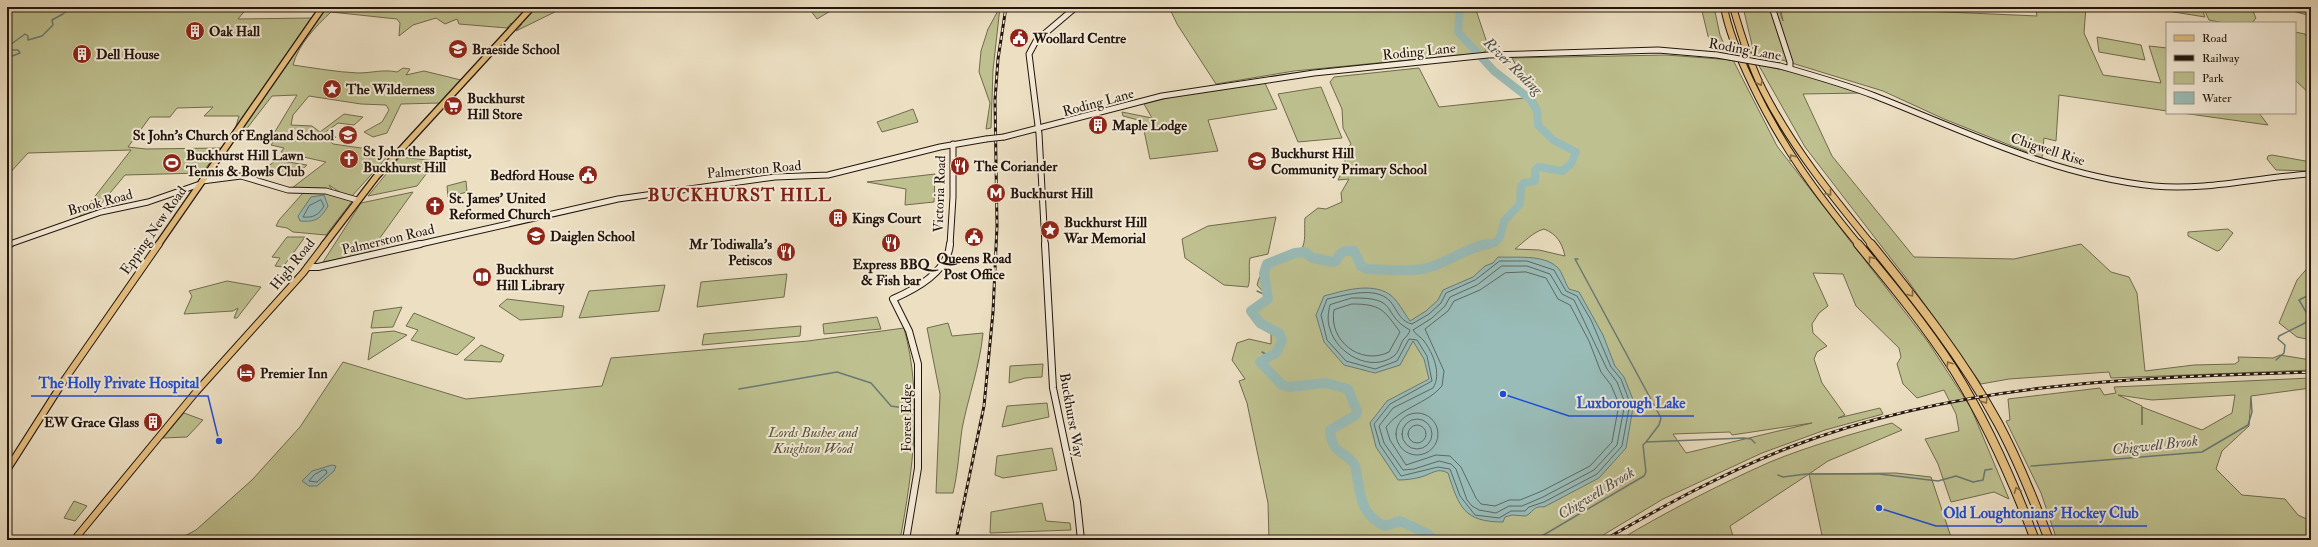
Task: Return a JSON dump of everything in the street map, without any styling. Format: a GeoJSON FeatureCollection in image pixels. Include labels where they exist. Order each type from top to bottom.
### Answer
{"type":"FeatureCollection","features":[{"type":"Feature","properties":{"kind":"highway"},"geometry":{"type":"LineString","coordinates":[[1724,7],[1744,68],[1781,142],[1801,171],[1905,301],[1939,347],[1977,408],[2015,485],[2035,540]]}},
{"type":"Feature","properties":{"kind":"highway"},"geometry":{"type":"LineString","coordinates":[[1733,7],[1744,44],[1755,71],[1769,102],[1791,140],[1811,170],[1915,299],[1988,407],[2028,485],[2049,540]]}},
{"type":"Feature","properties":{"kind":"main road","name":"Epping New Road"},"geometry":{"type":"LineString","coordinates":[[7,470],[65,379],[323,7]]}},
{"type":"Feature","properties":{"kind":"main road","name":"High Road"},"geometry":{"type":"LineString","coordinates":[[74,540],[196,392],[308,267],[357,200],[396,154],[532,7]]}},
{"type":"Feature","properties":{"kind":"main road","name":"Buckhurst Way"},"geometry":{"type":"LineString","coordinates":[[1076,7],[1036,41],[1031,48],[1030,57],[1038,128],[1055,403],[1077,501],[1081,540]]}},
{"type":"Feature","properties":{"kind":"main road","name":"Roding Lane"},"geometry":{"type":"LineString","coordinates":[[1038,128],[1162,96],[1222,85],[1318,72],[1488,55],[1658,50],[1717,55],[1790,68],[1791,64],[1772,7]]}},
{"type":"Feature","properties":{"kind":"main road","name":"Chigwell Rise"},"geometry":{"type":"LineString","coordinates":[[1790,68],[1830,79],[1868,92],[2033,160],[2072,172],[2155,186],[2187,187],[2275,175],[2311,174]]}},
{"type":"Feature","properties":{"kind":"main road","name":"Palmerston Road"},"geometry":{"type":"LineString","coordinates":[[308,267],[318,267],[612,200],[747,180],[828,175],[953,144],[1004,137],[1038,128]]}},
{"type":"Feature","properties":{"kind":"main road","name":"Victoria Road"},"geometry":{"type":"LineString","coordinates":[[893,299],[915,289],[930,278],[949,254],[953,197],[953,144]]}},
{"type":"Feature","properties":{"kind":"main road","name":"Brook Road"},"geometry":{"type":"LineString","coordinates":[[7,245],[101,212],[148,202],[201,183],[241,176],[288,190],[326,191],[357,200]]}},
{"type":"Feature","properties":{"kind":"main road","name":"Forest Edge"},"geometry":{"type":"LineString","coordinates":[[893,299],[909,331],[918,364],[918,468],[906,540]]}},
{"type":"Feature","properties":{"kind":"green space"},"geometry":{"type":"Polygon","coordinates":[[[7,7],[248,7],[238,19],[312,18],[307,24],[316,18],[323,7],[531,7],[514,26],[511,23],[507,28],[459,24],[457,19],[445,24],[436,18],[413,25],[399,36],[400,23],[397,19],[331,12],[314,30],[303,43],[293,65],[358,73],[382,71],[397,72],[403,68],[410,69],[406,75],[424,71],[461,80],[440,103],[401,104],[387,133],[373,137],[364,132],[382,122],[389,110],[386,105],[361,104],[309,96],[293,115],[291,125],[312,126],[320,132],[344,114],[363,117],[354,125],[338,123],[323,134],[336,137],[331,142],[333,144],[361,148],[365,146],[372,151],[375,156],[387,157],[352,196],[341,193],[329,185],[335,194],[353,200],[326,235],[293,232],[287,228],[276,226],[279,220],[303,193],[292,188],[326,162],[281,152],[284,148],[271,145],[275,139],[293,138],[273,135],[297,95],[272,96],[238,140],[232,140],[239,116],[204,116],[213,107],[177,108],[170,117],[150,117],[128,147],[146,149],[221,148],[202,173],[125,175],[95,211],[79,217],[131,150],[28,153],[7,176],[7,7]]]}},
{"type":"Feature","properties":{"kind":"green space"},"geometry":{"type":"Polygon","coordinates":[[[536,7],[565,7],[516,31],[522,24],[520,25],[536,7]]]}},
{"type":"Feature","properties":{"kind":"green space"},"geometry":{"type":"Polygon","coordinates":[[[808,7],[837,7],[817,19],[808,7]]]}},
{"type":"Feature","properties":{"kind":"green space"},"geometry":{"type":"Polygon","coordinates":[[[1000,7],[993,70],[991,128],[986,129],[990,103],[979,72],[981,51],[988,29],[1000,7]]]}},
{"type":"Feature","properties":{"kind":"green space"},"geometry":{"type":"Polygon","coordinates":[[[1169,7],[1475,7],[1488,46],[1485,52],[1471,54],[1294,71],[1216,84],[1177,24],[1169,7]]]}},
{"type":"Feature","properties":{"kind":"green space"},"geometry":{"type":"Polygon","coordinates":[[[1701,7],[1714,7],[1720,35],[1727,51],[1715,50],[1708,36],[1701,7]]]}},
{"type":"Feature","properties":{"kind":"green space"},"geometry":{"type":"Polygon","coordinates":[[[1743,7],[1778,7],[1783,21],[1780,7],[1875,7],[1878,9],[2037,16],[2035,7],[2086,7],[2084,33],[2103,75],[2161,83],[2149,46],[2166,48],[2166,111],[2059,95],[2056,141],[2044,138],[2042,158],[1944,119],[1883,91],[1782,60],[1758,56],[1753,49],[1743,7]]]}},
{"type":"Feature","properties":{"kind":"green space"},"geometry":{"type":"Polygon","coordinates":[[[2145,7],[2201,7],[2205,17],[2149,8],[2145,7]]]}},
{"type":"Feature","properties":{"kind":"green space"},"geometry":{"type":"Polygon","coordinates":[[[2203,7],[2251,7],[2256,18],[2253,22],[2219,22],[2209,20],[2203,7]]]}},
{"type":"Feature","properties":{"kind":"green space"},"geometry":{"type":"Polygon","coordinates":[[[2278,7],[2311,7],[2311,16],[2278,7]]]}},
{"type":"Feature","properties":{"kind":"green space"},"geometry":{"type":"Polygon","coordinates":[[[2296,32],[2305,34],[2311,43],[2311,95],[2296,81],[2296,32]]]}},
{"type":"Feature","properties":{"kind":"green space"},"geometry":{"type":"Polygon","coordinates":[[[2097,37],[2141,45],[2145,60],[2099,52],[2097,37]]]}},
{"type":"Feature","properties":{"kind":"green space"},"geometry":{"type":"Polygon","coordinates":[[[1666,55],[1733,60],[1777,146],[1928,342],[1971,408],[2009,499],[1994,492],[1951,502],[1938,464],[1925,439],[1959,431],[1956,414],[1944,390],[1917,398],[1903,384],[1897,364],[1901,357],[1899,348],[1856,306],[1843,274],[1813,273],[1828,306],[1819,313],[1812,324],[1813,333],[1827,346],[1817,352],[1814,359],[1822,383],[1845,415],[1838,418],[1880,408],[1883,414],[1825,430],[1762,453],[1663,499],[1595,540],[1269,540],[1268,503],[1247,403],[1239,381],[1245,379],[1232,360],[1237,343],[1249,339],[1271,344],[1271,334],[1251,318],[1265,304],[1267,296],[1257,285],[1261,274],[1273,263],[1299,253],[1304,243],[1305,218],[1318,208],[1326,209],[1342,202],[1341,193],[1349,179],[1338,180],[1344,168],[1347,148],[1351,144],[1343,128],[1342,109],[1330,82],[1334,77],[1419,68],[1439,107],[1524,98],[1539,108],[1512,58],[1666,55]],[[1544,229],[1532,235],[1515,249],[1539,250],[1565,256],[1556,236],[1544,229]],[[1812,423],[1732,435],[1730,432],[1673,434],[1686,453],[1812,423]]]}},
{"type":"Feature","properties":{"kind":"green space"},"geometry":{"type":"Polygon","coordinates":[[[1758,64],[1813,77],[1861,93],[1803,94],[1832,156],[1914,257],[2014,259],[2081,244],[2111,272],[2129,277],[2137,293],[2145,371],[2194,365],[2235,364],[2239,361],[2238,357],[2273,358],[2280,355],[2311,360],[2311,370],[2111,378],[2109,372],[2009,379],[1981,384],[1906,278],[1805,147],[1758,64]]]}},
{"type":"Feature","properties":{"kind":"green space"},"geometry":{"type":"Polygon","coordinates":[[[1264,81],[1277,109],[1208,120],[1218,151],[1150,159],[1142,121],[1123,116],[1122,112],[1152,118],[1144,104],[1179,95],[1264,81]]]}},
{"type":"Feature","properties":{"kind":"green space"},"geometry":{"type":"Polygon","coordinates":[[[1321,87],[1342,138],[1298,142],[1278,94],[1321,87]]]}},
{"type":"Feature","properties":{"kind":"green space"},"geometry":{"type":"Polygon","coordinates":[[[913,109],[918,122],[882,132],[877,122],[913,109]]]}},
{"type":"Feature","properties":{"kind":"green space"},"geometry":{"type":"Polygon","coordinates":[[[2189,114],[2260,114],[2268,125],[2189,114]]]}},
{"type":"Feature","properties":{"kind":"green space"},"geometry":{"type":"Polygon","coordinates":[[[2272,155],[2311,162],[2311,171],[2276,170],[2267,159],[2268,156],[2272,155]]]}},
{"type":"Feature","properties":{"kind":"green space"},"geometry":{"type":"Polygon","coordinates":[[[400,157],[436,161],[417,186],[368,196],[400,157]]]}},
{"type":"Feature","properties":{"kind":"green space"},"geometry":{"type":"Polygon","coordinates":[[[276,160],[307,165],[294,177],[265,169],[276,160]]]}},
{"type":"Feature","properties":{"kind":"green space"},"geometry":{"type":"Polygon","coordinates":[[[935,174],[934,202],[905,205],[906,189],[867,182],[935,174]]]}},
{"type":"Feature","properties":{"kind":"green space"},"geometry":{"type":"Polygon","coordinates":[[[466,181],[467,192],[448,197],[447,186],[466,181]]]}},
{"type":"Feature","properties":{"kind":"green space"},"geometry":{"type":"Polygon","coordinates":[[[413,192],[369,253],[323,262],[361,203],[413,192]]]}},
{"type":"Feature","properties":{"kind":"green space"},"geometry":{"type":"Polygon","coordinates":[[[1276,217],[1268,254],[1250,258],[1248,287],[1224,285],[1185,258],[1182,239],[1208,226],[1276,217]]]}},
{"type":"Feature","properties":{"kind":"green space"},"geometry":{"type":"Polygon","coordinates":[[[2228,229],[2233,233],[2220,250],[2217,251],[2188,236],[2188,232],[2228,229]]]}},
{"type":"Feature","properties":{"kind":"green space"},"geometry":{"type":"Polygon","coordinates":[[[287,237],[305,237],[283,267],[275,266],[280,258],[272,257],[287,237]]]}},
{"type":"Feature","properties":{"kind":"green space"},"geometry":{"type":"Polygon","coordinates":[[[2311,264],[2311,340],[2297,337],[2279,323],[2297,280],[2311,264]]]}},
{"type":"Feature","properties":{"kind":"green space"},"geometry":{"type":"Polygon","coordinates":[[[787,274],[784,297],[697,307],[701,282],[787,274]]]}},
{"type":"Feature","properties":{"kind":"green space"},"geometry":{"type":"Polygon","coordinates":[[[227,281],[261,287],[237,318],[234,318],[238,308],[233,311],[184,314],[192,296],[189,291],[227,281]]]}},
{"type":"Feature","properties":{"kind":"green space"},"geometry":{"type":"Polygon","coordinates":[[[665,285],[659,311],[579,318],[589,291],[665,285]]]}},
{"type":"Feature","properties":{"kind":"green space"},"geometry":{"type":"Polygon","coordinates":[[[507,299],[564,306],[562,317],[520,320],[499,306],[507,299]]]}},
{"type":"Feature","properties":{"kind":"green space"},"geometry":{"type":"Polygon","coordinates":[[[402,307],[393,327],[371,328],[374,311],[402,307]]]}},
{"type":"Feature","properties":{"kind":"green space"},"geometry":{"type":"Polygon","coordinates":[[[414,313],[475,338],[457,355],[411,340],[418,330],[406,326],[414,313]]]}},
{"type":"Feature","properties":{"kind":"green space"},"geometry":{"type":"Polygon","coordinates":[[[877,317],[881,329],[824,334],[823,324],[877,317]]]}},
{"type":"Feature","properties":{"kind":"green space"},"geometry":{"type":"Polygon","coordinates":[[[948,323],[952,336],[983,333],[979,357],[962,429],[953,493],[936,493],[940,394],[927,328],[948,323]]]}},
{"type":"Feature","properties":{"kind":"green space"},"geometry":{"type":"Polygon","coordinates":[[[801,326],[800,336],[702,345],[704,334],[801,326]]]}},
{"type":"Feature","properties":{"kind":"green space","name":"Lords Bushes and Knighton Wood"},"geometry":{"type":"Polygon","coordinates":[[[904,328],[910,354],[915,407],[912,461],[900,540],[177,540],[196,530],[252,480],[300,427],[343,362],[466,399],[602,386],[611,358],[808,341],[904,328]]]}},
{"type":"Feature","properties":{"kind":"green space"},"geometry":{"type":"Polygon","coordinates":[[[394,331],[407,335],[368,360],[372,333],[394,331]]]}},
{"type":"Feature","properties":{"kind":"green space"},"geometry":{"type":"Polygon","coordinates":[[[481,345],[504,355],[501,362],[464,360],[481,345]]]}},
{"type":"Feature","properties":{"kind":"green space"},"geometry":{"type":"Polygon","coordinates":[[[1043,364],[1042,377],[1025,378],[1009,383],[1010,366],[1043,364]]]}},
{"type":"Feature","properties":{"kind":"green space"},"geometry":{"type":"Polygon","coordinates":[[[2311,378],[2311,388],[2251,396],[2249,426],[2222,451],[2216,469],[2242,495],[2285,499],[2298,515],[2311,521],[2311,540],[2057,540],[2041,493],[2006,421],[2010,420],[2008,399],[2100,388],[2104,395],[2116,393],[2114,387],[2311,378]],[[2118,395],[2142,407],[2202,430],[2232,413],[2235,395],[2152,400],[2118,395]]]}},
{"type":"Feature","properties":{"kind":"green space"},"geometry":{"type":"Polygon","coordinates":[[[1047,403],[1049,417],[1002,427],[1007,406],[1047,403]]]}},
{"type":"Feature","properties":{"kind":"green space"},"geometry":{"type":"Polygon","coordinates":[[[184,413],[203,420],[187,437],[163,438],[184,413]]]}},
{"type":"Feature","properties":{"kind":"green space"},"geometry":{"type":"Polygon","coordinates":[[[1892,423],[1902,430],[1828,461],[1730,526],[1734,540],[1619,540],[1712,489],[1785,456],[1861,431],[1892,423]]]}},
{"type":"Feature","properties":{"kind":"green space"},"geometry":{"type":"Polygon","coordinates":[[[1052,448],[1057,470],[1003,478],[995,475],[997,456],[1052,448]]]}},
{"type":"Feature","properties":{"kind":"green space"},"geometry":{"type":"Polygon","coordinates":[[[1896,473],[1931,477],[1952,540],[1823,540],[1809,474],[1896,473]]]}},
{"type":"Feature","properties":{"kind":"green space"},"geometry":{"type":"Polygon","coordinates":[[[74,501],[87,506],[75,521],[64,518],[74,501]]]}},
{"type":"Feature","properties":{"kind":"green space"},"geometry":{"type":"Polygon","coordinates":[[[1042,503],[1046,521],[1070,523],[1071,530],[990,533],[991,512],[1042,503]]]}},
{"type":"Feature","properties":{"kind":"water"},"geometry":{"type":"Polygon","coordinates":[[[324,195],[328,206],[320,217],[310,221],[300,221],[298,216],[311,197],[324,195]]]}},
{"type":"Feature","properties":{"kind":"water"},"geometry":{"type":"Polygon","coordinates":[[[1498,257],[1537,258],[1551,263],[1559,269],[1569,289],[1579,292],[1603,335],[1615,366],[1624,377],[1634,402],[1626,448],[1599,478],[1544,507],[1535,508],[1526,516],[1512,515],[1505,517],[1503,522],[1480,519],[1471,515],[1465,510],[1456,495],[1448,473],[1444,471],[1434,472],[1418,478],[1398,480],[1376,447],[1370,423],[1387,401],[1429,379],[1424,359],[1413,341],[1400,365],[1375,373],[1344,365],[1324,342],[1316,315],[1324,296],[1365,288],[1382,290],[1392,296],[1410,321],[1426,311],[1438,300],[1443,290],[1473,277],[1485,266],[1493,263],[1498,257]]]}},
{"type":"Feature","properties":{"kind":"water"},"geometry":{"type":"Polygon","coordinates":[[[332,465],[336,466],[334,471],[317,486],[309,486],[302,481],[312,471],[332,465]]]}},
{"type":"Feature","properties":{"kind":"waterway"},"geometry":{"type":"LineString","coordinates":[[64,13],[71,7]]}},
{"type":"Feature","properties":{"kind":"waterway","name":"River Roding"},"geometry":{"type":"LineString","coordinates":[[1460,7],[1458,32],[1494,71],[1530,99],[1537,111],[1538,125],[1553,140],[1576,152],[1571,164],[1562,171],[1539,167],[1535,170],[1535,181],[1524,183],[1521,187],[1520,204],[1504,221],[1500,237],[1495,243],[1482,245]]}},
{"type":"Feature","properties":{"kind":"waterway"},"geometry":{"type":"LineString","coordinates":[[7,58],[20,53],[18,50],[11,50],[10,45],[25,34],[28,36],[28,40],[42,36],[53,25],[52,20],[63,14]]}},
{"type":"Feature","properties":{"kind":"waterway","name":"River Roding"},"geometry":{"type":"LineString","coordinates":[[1435,540],[1426,533],[1400,521],[1385,526],[1368,513],[1359,489],[1355,466],[1348,457],[1337,449],[1331,439],[1330,430],[1356,415],[1357,411],[1348,389],[1326,383],[1289,387],[1282,385],[1260,362],[1276,353],[1282,341],[1280,334],[1260,323],[1251,311],[1268,299],[1264,273],[1267,264],[1295,253],[1304,252],[1313,258],[1333,262],[1336,261],[1339,255],[1343,252],[1354,251],[1361,266],[1367,269],[1409,270],[1431,267],[1472,249],[1489,244]]}},
{"type":"Feature","properties":{"kind":"waterway"},"geometry":{"type":"LineString","coordinates":[[1578,259],[1575,259],[1661,418],[1659,425],[1646,442]]}},
{"type":"Feature","properties":{"kind":"waterway"},"geometry":{"type":"LineString","coordinates":[[1257,291],[1268,296]]}},
{"type":"Feature","properties":{"kind":"waterway","name":"Chigwell Brook"},"geometry":{"type":"LineString","coordinates":[[2276,360],[2284,353],[2285,345],[2278,339],[2279,336],[2305,323],[2309,317],[2299,300],[2311,294]]}},
{"type":"Feature","properties":{"kind":"waterway","name":"River Roding"},"geometry":{"type":"LineString","coordinates":[[1262,352],[1271,357]]}},
{"type":"Feature","properties":{"kind":"waterway"},"geometry":{"type":"LineString","coordinates":[[739,389],[837,372],[871,383],[891,406],[917,410]]}},
{"type":"Feature","properties":{"kind":"waterway","name":"Chigwell Brook"},"geometry":{"type":"LineString","coordinates":[[2031,466],[2202,452],[2248,425],[2252,412],[2251,398]]}},
{"type":"Feature","properties":{"kind":"waterway","name":"Chigwell Brook"},"geometry":{"type":"LineString","coordinates":[[1646,442],[1744,438],[1751,439],[1755,443]]}},
{"type":"Feature","properties":{"kind":"waterway","name":"Chigwell Brook"},"geometry":{"type":"LineString","coordinates":[[1535,540],[1644,476],[1646,472],[1643,445],[1646,442]]}},
{"type":"Feature","properties":{"kind":"waterway","name":"Chigwell Brook"},"geometry":{"type":"LineString","coordinates":[[1778,475],[1783,477],[1806,474],[1879,474],[1938,481],[1956,476],[1973,482],[1983,480],[1985,470],[1992,469]]}},
{"type":"Feature","properties":{"kind":"railway"},"geometry":{"type":"LineString","coordinates":[[956,540],[984,406],[993,312],[997,226],[995,100],[998,59],[1006,7]]}},
{"type":"Feature","properties":{"kind":"railway"},"geometry":{"type":"LineString","coordinates":[[1604,540],[1697,489],[1744,466],[1793,446],[1857,425],[1920,408],[1984,396],[2049,387],[2113,381],[2311,372]]}},
{"type":"Feature","properties":{"kind":"place","name":"Oak Hall"},"geometry":{"type":"Point","coordinates":[195,31]}},
{"type":"Feature","properties":{"kind":"place","name":"Woollard Centre"},"geometry":{"type":"Point","coordinates":[1019,38]}},
{"type":"Feature","properties":{"kind":"place","name":"Braeside School"},"geometry":{"type":"Point","coordinates":[458,49]}},
{"type":"Feature","properties":{"kind":"place","name":"Dell House"},"geometry":{"type":"Point","coordinates":[82,54]}},
{"type":"Feature","properties":{"kind":"place","name":"The Wilderness"},"geometry":{"type":"Point","coordinates":[332,89]}},
{"type":"Feature","properties":{"kind":"place","name":"Buckhurst Hill Store"},"geometry":{"type":"Point","coordinates":[453,106]}},
{"type":"Feature","properties":{"kind":"place","name":"Maple Lodge"},"geometry":{"type":"Point","coordinates":[1098,125]}},
{"type":"Feature","properties":{"kind":"place","name":"St John's Church of England School"},"geometry":{"type":"Point","coordinates":[348,135]}},
{"type":"Feature","properties":{"kind":"place","name":"St John the Baptist, Buckhurst Hill"},"geometry":{"type":"Point","coordinates":[349,159]}},
{"type":"Feature","properties":{"kind":"place","name":"Buckhurst Hill Community Primary School"},"geometry":{"type":"Point","coordinates":[1257,161]}},
{"type":"Feature","properties":{"kind":"place","name":"Buckhurst Hill Lawn Tennis & Bowls Club"},"geometry":{"type":"Point","coordinates":[172,163]}},
{"type":"Feature","properties":{"kind":"place","name":"The Coriander"},"geometry":{"type":"Point","coordinates":[960,166]}},
{"type":"Feature","properties":{"kind":"place","name":"Bedford House"},"geometry":{"type":"Point","coordinates":[588,175]}},
{"type":"Feature","properties":{"kind":"place","name":"Buckhurst Hill"},"geometry":{"type":"Point","coordinates":[996,193]}},
{"type":"Feature","properties":{"kind":"place","name":"St. James' United Reformed Church"},"geometry":{"type":"Point","coordinates":[435,206]}},
{"type":"Feature","properties":{"kind":"place","name":"Kings Court"},"geometry":{"type":"Point","coordinates":[838,218]}},
{"type":"Feature","properties":{"kind":"place","name":"Buckhurst Hill War Memorial"},"geometry":{"type":"Point","coordinates":[1050,230]}},
{"type":"Feature","properties":{"kind":"place","name":"Daiglen School"},"geometry":{"type":"Point","coordinates":[536,236]}},
{"type":"Feature","properties":{"kind":"place","name":"Queens Road Post Office"},"geometry":{"type":"Point","coordinates":[974,237]}},
{"type":"Feature","properties":{"kind":"place","name":"Express BBQ & Fish bar"},"geometry":{"type":"Point","coordinates":[891,243]}},
{"type":"Feature","properties":{"kind":"place","name":"Mr Todiwalla's Petiscos"},"geometry":{"type":"Point","coordinates":[786,252]}},
{"type":"Feature","properties":{"kind":"place","name":"Buckhurst Hill Library"},"geometry":{"type":"Point","coordinates":[482,277]}},
{"type":"Feature","properties":{"kind":"place","name":"Premier Inn"},"geometry":{"type":"Point","coordinates":[246,373]}},
{"type":"Feature","properties":{"kind":"place","name":"Luxborough Lake"},"geometry":{"type":"Point","coordinates":[1503,394]}},
{"type":"Feature","properties":{"kind":"place","name":"EW Grace Glass"},"geometry":{"type":"Point","coordinates":[153,422]}},
{"type":"Feature","properties":{"kind":"place","name":"The Holly Private Hospital"},"geometry":{"type":"Point","coordinates":[219,441]}},
{"type":"Feature","properties":{"kind":"place","name":"Old Loughtonians' Hockey Club"},"geometry":{"type":"Point","coordinates":[1879,508]}},
{"type":"Feature","properties":{"kind":"district","name":"BUCKHURST HILL"},"geometry":{"type":"Point","coordinates":[740,195]}}]}
